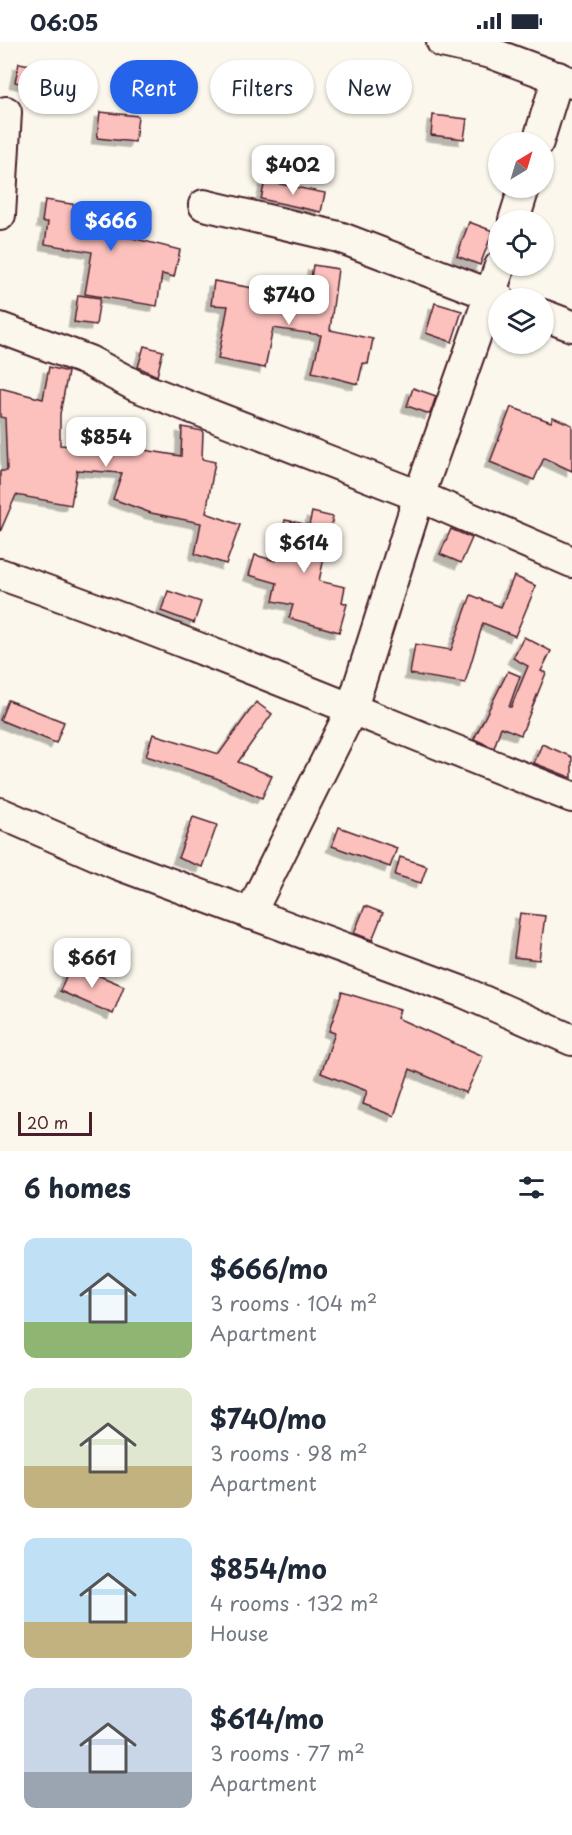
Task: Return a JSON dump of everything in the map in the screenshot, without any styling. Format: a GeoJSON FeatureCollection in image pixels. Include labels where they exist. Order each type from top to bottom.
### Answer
{"type":"FeatureCollection","features":[{"type":"Feature","properties":{"kind":"street"},"geometry":{"type":"LineString","coordinates":[[442,42],[491,53],[565,80],[542,132]]}},
{"type":"Feature","properties":{"kind":"street"},"geometry":{"type":"LineString","coordinates":[[0,215],[6,112]]}},
{"type":"Feature","properties":{"kind":"street"},"geometry":{"type":"LineString","coordinates":[[204,205],[339,237],[488,294]]}},
{"type":"Feature","properties":{"kind":"street"},"geometry":{"type":"LineString","coordinates":[[250,914],[351,711],[419,496],[488,315]]}},
{"type":"Feature","properties":{"kind":"street"},"geometry":{"type":"LineString","coordinates":[[554,319],[572,326]]}},
{"type":"Feature","properties":{"kind":"street"},"geometry":{"type":"LineString","coordinates":[[0,328],[89,361],[136,386],[419,496],[572,562]]}},
{"type":"Feature","properties":{"kind":"street"},"geometry":{"type":"LineString","coordinates":[[0,574],[142,625],[351,711],[572,797]]}},
{"type":"Feature","properties":{"kind":"street"},"geometry":{"type":"LineString","coordinates":[[0,813],[117,864],[464,993],[572,1040]]}},
{"type":"Feature","properties":{"kind":"building"},"geometry":{"type":"Polygon","coordinates":[[[100,112],[138,116],[135,142],[97,138],[100,112]]]}},
{"type":"Feature","properties":{"kind":"building"},"geometry":{"type":"Polygon","coordinates":[[[433,115],[467,119],[464,139],[431,135],[433,115]]]}},
{"type":"Feature","properties":{"kind":"building"},"geometry":{"type":"Polygon","coordinates":[[[265,181],[325,193],[321,212],[261,199],[265,181]]]}},
{"type":"Feature","properties":{"kind":"building"},"geometry":{"type":"Polygon","coordinates":[[[45,200],[130,213],[128,237],[180,250],[174,277],[162,274],[157,306],[85,294],[92,252],[45,244],[48,222],[42,222],[45,200]]]}},
{"type":"Feature","properties":{"kind":"building"},"geometry":{"type":"Polygon","coordinates":[[[469,222],[488,229],[488,244],[480,265],[457,256],[469,222]]]}},
{"type":"Feature","properties":{"kind":"building"},"geometry":{"type":"Polygon","coordinates":[[[313,265],[338,269],[330,330],[373,339],[368,364],[363,363],[358,384],[312,372],[321,335],[273,328],[265,368],[218,359],[228,306],[211,305],[214,281],[308,298],[313,265]]]}},
{"type":"Feature","properties":{"kind":"building"},"geometry":{"type":"Polygon","coordinates":[[[78,295],[100,298],[96,325],[74,322],[78,295]]]}},
{"type":"Feature","properties":{"kind":"building"},"geometry":{"type":"Polygon","coordinates":[[[435,303],[462,311],[452,342],[426,333],[435,303]]]}},
{"type":"Feature","properties":{"kind":"building"},"geometry":{"type":"Polygon","coordinates":[[[144,346],[163,351],[157,376],[138,367],[144,346]]]}},
{"type":"Feature","properties":{"kind":"building"},"geometry":{"type":"Polygon","coordinates":[[[49,367],[68,372],[60,414],[60,445],[119,449],[120,446],[181,456],[182,427],[203,431],[202,459],[215,462],[206,513],[240,525],[226,564],[195,554],[201,523],[151,513],[113,499],[122,473],[77,470],[71,505],[16,495],[0,532],[0,471],[7,471],[5,418],[0,417],[0,388],[43,399],[49,367]]]}},
{"type":"Feature","properties":{"kind":"building"},"geometry":{"type":"Polygon","coordinates":[[[413,388],[436,396],[430,414],[407,406],[413,388]]]}},
{"type":"Feature","properties":{"kind":"building"},"geometry":{"type":"Polygon","coordinates":[[[511,407],[551,422],[553,417],[572,425],[572,471],[544,458],[534,480],[490,462],[511,407]]]}},
{"type":"Feature","properties":{"kind":"building"},"geometry":{"type":"Polygon","coordinates":[[[312,512],[333,517],[319,581],[345,587],[342,602],[347,604],[339,632],[289,618],[293,605],[273,601],[277,583],[249,575],[255,555],[276,561],[285,520],[309,525],[312,512]]]}},
{"type":"Feature","properties":{"kind":"building"},"geometry":{"type":"Polygon","coordinates":[[[451,529],[472,538],[461,563],[440,554],[451,529]]]}},
{"type":"Feature","properties":{"kind":"building"},"geometry":{"type":"Polygon","coordinates":[[[514,576],[536,586],[515,636],[483,623],[465,683],[410,674],[415,644],[451,650],[471,595],[501,607],[514,576]]]}},
{"type":"Feature","properties":{"kind":"building"},"geometry":{"type":"Polygon","coordinates":[[[168,591],[201,602],[194,623],[161,611],[168,591]]]}},
{"type":"Feature","properties":{"kind":"building"},"geometry":{"type":"Polygon","coordinates":[[[524,637],[551,651],[541,671],[546,673],[521,735],[501,727],[494,748],[474,739],[508,671],[520,676],[509,707],[511,707],[528,666],[513,658],[524,637]]]}},
{"type":"Feature","properties":{"kind":"building"},"geometry":{"type":"Polygon","coordinates":[[[8,700],[64,722],[56,743],[0,720],[8,700]]]}},
{"type":"Feature","properties":{"kind":"building"},"geometry":{"type":"Polygon","coordinates":[[[256,702],[272,714],[238,762],[272,776],[262,798],[216,778],[146,756],[153,734],[219,754],[256,702]]]}},
{"type":"Feature","properties":{"kind":"building"},"geometry":{"type":"Polygon","coordinates":[[[542,744],[572,757],[572,778],[534,763],[542,744]]]}},
{"type":"Feature","properties":{"kind":"building"},"geometry":{"type":"Polygon","coordinates":[[[193,817],[217,825],[202,867],[178,858],[193,817]]]}},
{"type":"Feature","properties":{"kind":"building"},"geometry":{"type":"Polygon","coordinates":[[[339,827],[397,848],[390,867],[332,846],[339,827]]]}},
{"type":"Feature","properties":{"kind":"building"},"geometry":{"type":"Polygon","coordinates":[[[400,857],[427,866],[421,883],[395,875],[400,857]]]}},
{"type":"Feature","properties":{"kind":"building"},"geometry":{"type":"Polygon","coordinates":[[[365,906],[383,913],[372,940],[354,933],[365,906]]]}},
{"type":"Feature","properties":{"kind":"building"},"geometry":{"type":"Polygon","coordinates":[[[520,913],[545,916],[539,960],[514,957],[520,913]]]}},
{"type":"Feature","properties":{"kind":"building"},"geometry":{"type":"Polygon","coordinates":[[[71,964],[124,986],[113,1014],[60,991],[71,964]]]}},
{"type":"Feature","properties":{"kind":"building"},"geometry":{"type":"Polygon","coordinates":[[[342,992],[400,1010],[397,1018],[483,1056],[466,1093],[410,1069],[394,1116],[363,1104],[367,1091],[321,1073],[335,1033],[329,1031],[342,992]]]}}]}
